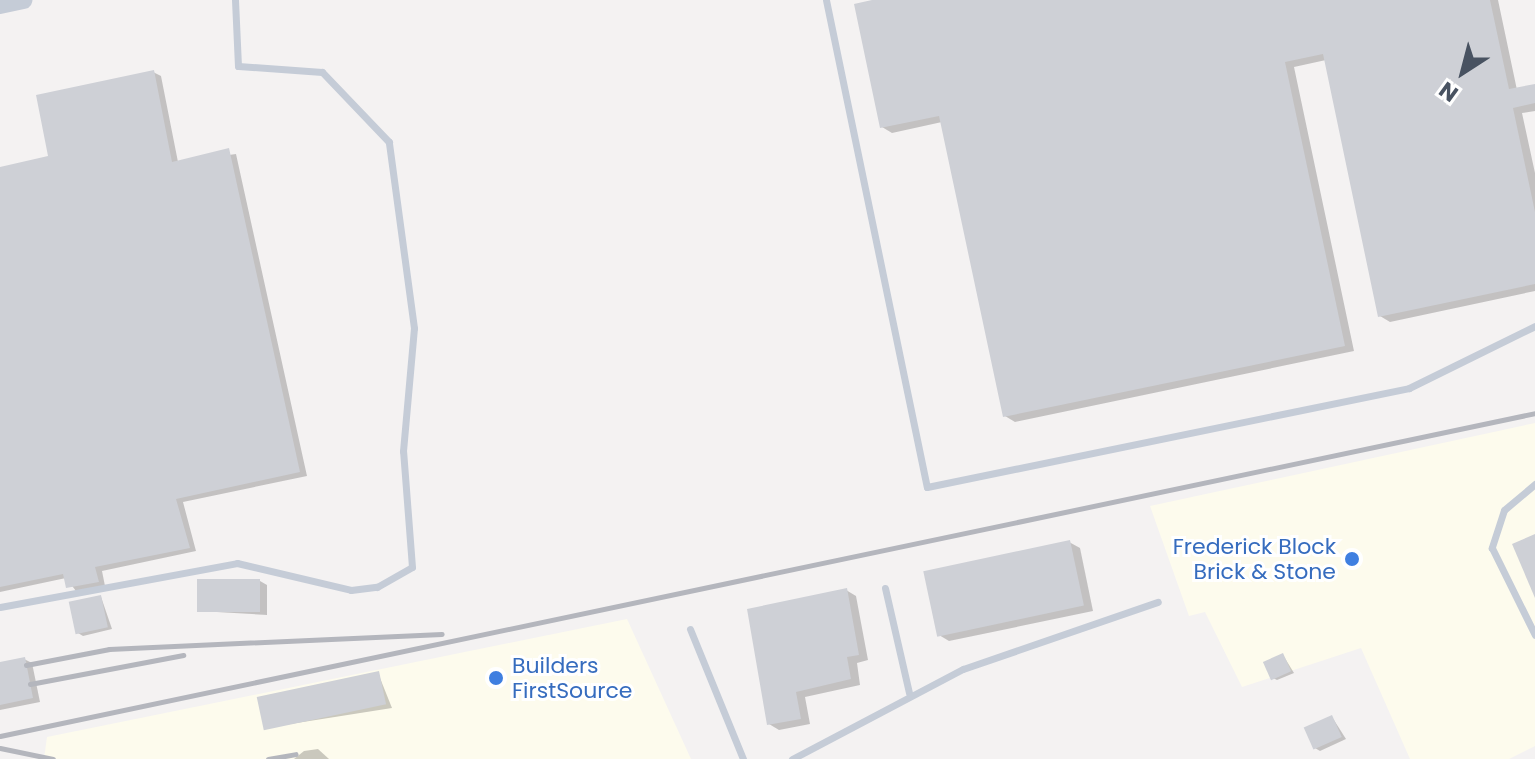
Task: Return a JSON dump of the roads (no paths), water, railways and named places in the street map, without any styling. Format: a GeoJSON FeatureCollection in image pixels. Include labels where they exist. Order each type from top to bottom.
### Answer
{"type":"FeatureCollection","features":[{"type":"Feature","properties":{"kind":"street"},"geometry":{"type":"LineString","coordinates":[[0,5],[23,0]]}},
{"type":"Feature","properties":{"kind":"lane"},"geometry":{"type":"LineString","coordinates":[[0,607],[237,563],[351,590],[377,587],[412,567],[403,451],[414,328],[389,142],[322,72],[238,66],[235,0]]}},
{"type":"Feature","properties":{"kind":"lane"},"geometry":{"type":"LineString","coordinates":[[826,0],[927,487],[1409,388],[1535,326]]}},
{"type":"Feature","properties":{"kind":"lane"},"geometry":{"type":"LineString","coordinates":[[1535,484],[1504,510],[1492,548],[1535,635]]}},
{"type":"Feature","properties":{"kind":"lane"},"geometry":{"type":"LineString","coordinates":[[885,588],[909,693]]}},
{"type":"Feature","properties":{"kind":"lane"},"geometry":{"type":"LineString","coordinates":[[792,759],[909,693],[1158,602]]}},
{"type":"Feature","properties":{"kind":"lane"},"geometry":{"type":"LineString","coordinates":[[690,629],[743,759]]}},
{"type":"Feature","properties":{"kind":"railway"},"geometry":{"type":"LineString","coordinates":[[0,736],[1535,413]]}},
{"type":"Feature","properties":{"kind":"railway"},"geometry":{"type":"LineString","coordinates":[[26,665],[109,649],[442,634]]}},
{"type":"Feature","properties":{"kind":"railway"},"geometry":{"type":"LineString","coordinates":[[30,684],[183,655]]}},
{"type":"Feature","properties":{"kind":"railway"},"geometry":{"type":"LineString","coordinates":[[0,748],[53,759]]}},
{"type":"Feature","properties":{"kind":"railway"},"geometry":{"type":"LineString","coordinates":[[268,759],[296,754]]}},
{"type":"Feature","properties":{"kind":"place","name":"Frederick Block Brick & Stone"},"geometry":{"type":"Point","coordinates":[1352,559]}},
{"type":"Feature","properties":{"kind":"place","name":"Builders FirstSource"},"geometry":{"type":"Point","coordinates":[496,678]}}]}
